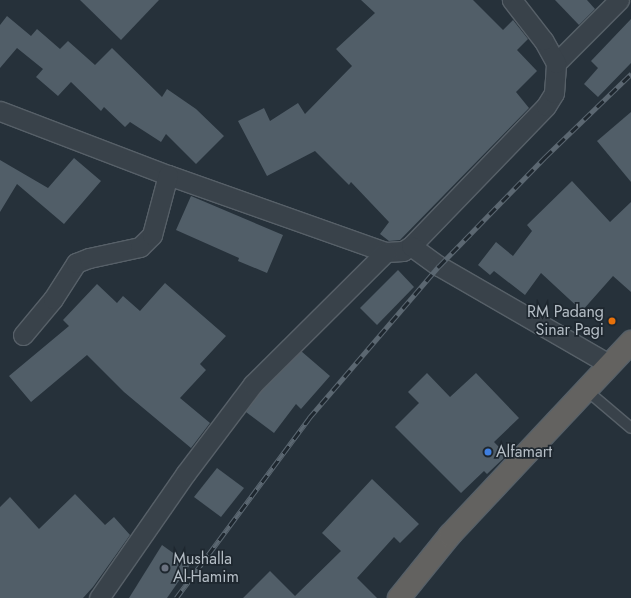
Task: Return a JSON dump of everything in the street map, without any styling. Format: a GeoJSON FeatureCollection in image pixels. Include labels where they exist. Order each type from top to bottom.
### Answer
{"type":"FeatureCollection","features":[{"type":"Feature","properties":{"kind":"highway"},"geometry":{"type":"LineString","coordinates":[[399,598],[450,535],[608,364],[631,342]]}},
{"type":"Feature","properties":{"kind":"street"},"geometry":{"type":"LineString","coordinates":[[0,110],[168,175],[386,252],[403,251],[411,246],[546,106],[554,93],[556,63],[543,40],[512,0]]}},
{"type":"Feature","properties":{"kind":"street"},"geometry":{"type":"LineString","coordinates":[[556,63],[619,0]]}},
{"type":"Feature","properties":{"kind":"street"},"geometry":{"type":"LineString","coordinates":[[23,335],[52,299],[76,263],[89,258],[140,246],[152,234],[168,175]]}},
{"type":"Feature","properties":{"kind":"street"},"geometry":{"type":"LineString","coordinates":[[411,246],[439,266],[608,364]]}},
{"type":"Feature","properties":{"kind":"street"},"geometry":{"type":"LineString","coordinates":[[99,598],[186,473],[254,384],[386,252]]}},
{"type":"Feature","properties":{"kind":"lane"},"geometry":{"type":"LineString","coordinates":[[586,389],[631,428]]}},
{"type":"Feature","properties":{"kind":"building"},"geometry":{"type":"Polygon","coordinates":[[[80,0],[159,0],[121,40],[80,0]]]}},
{"type":"Feature","properties":{"kind":"building"},"geometry":{"type":"Polygon","coordinates":[[[361,0],[473,0],[503,30],[513,20],[528,39],[517,50],[537,71],[516,92],[529,108],[400,240],[389,241],[380,234],[389,222],[351,182],[349,185],[315,151],[267,176],[238,121],[264,108],[270,121],[298,103],[305,114],[352,66],[336,49],[375,13],[361,0]]]}},
{"type":"Feature","properties":{"kind":"building"},"geometry":{"type":"Polygon","coordinates":[[[555,0],[587,0],[595,9],[579,25],[555,0]]]}},
{"type":"Feature","properties":{"kind":"building"},"geometry":{"type":"Polygon","coordinates":[[[7,16],[31,36],[37,29],[60,49],[68,41],[95,65],[112,48],[162,97],[167,89],[196,109],[224,136],[196,164],[166,134],[161,142],[130,122],[125,127],[104,107],[101,111],[71,82],[58,96],[36,77],[43,69],[17,48],[0,68],[0,25],[7,16]]]}},
{"type":"Feature","properties":{"kind":"building"},"geometry":{"type":"Polygon","coordinates":[[[631,19],[631,63],[598,97],[584,84],[598,68],[591,61],[631,19]]]}},
{"type":"Feature","properties":{"kind":"building"},"geometry":{"type":"Polygon","coordinates":[[[631,112],[631,182],[597,141],[631,112]]]}},
{"type":"Feature","properties":{"kind":"building"},"geometry":{"type":"Polygon","coordinates":[[[74,158],[101,181],[64,224],[17,184],[0,212],[0,160],[48,188],[74,158]]]}},
{"type":"Feature","properties":{"kind":"building"},"geometry":{"type":"Polygon","coordinates":[[[572,181],[610,222],[631,202],[631,292],[613,276],[582,311],[541,273],[525,295],[494,271],[490,275],[478,265],[496,242],[513,256],[532,231],[527,225],[572,181]]]}},
{"type":"Feature","properties":{"kind":"building"},"geometry":{"type":"Polygon","coordinates":[[[191,196],[283,235],[267,273],[238,261],[239,258],[176,230],[191,196]]]}},
{"type":"Feature","properties":{"kind":"building"},"geometry":{"type":"Polygon","coordinates":[[[398,270],[414,287],[377,325],[360,308],[398,270]]]}},
{"type":"Feature","properties":{"kind":"building"},"geometry":{"type":"Polygon","coordinates":[[[165,283],[226,336],[200,364],[206,370],[180,398],[210,423],[191,448],[124,392],[87,355],[31,402],[9,376],[69,326],[63,320],[97,284],[117,303],[123,296],[140,311],[165,283]]]}},
{"type":"Feature","properties":{"kind":"building"},"geometry":{"type":"Polygon","coordinates":[[[301,351],[330,376],[301,409],[296,404],[274,433],[246,412],[261,391],[301,351]]]}},
{"type":"Feature","properties":{"kind":"building"},"geometry":{"type":"Polygon","coordinates":[[[427,373],[450,397],[476,373],[519,418],[494,442],[507,455],[487,474],[484,471],[461,493],[395,427],[419,403],[408,392],[427,373]]]}},
{"type":"Feature","properties":{"kind":"building"},"geometry":{"type":"Polygon","coordinates":[[[217,468],[244,488],[221,517],[194,497],[217,468]]]}},
{"type":"Feature","properties":{"kind":"building"},"geometry":{"type":"Polygon","coordinates":[[[372,479],[419,524],[400,543],[394,537],[357,578],[377,598],[243,598],[270,571],[295,596],[341,551],[322,533],[372,479]]]}},
{"type":"Feature","properties":{"kind":"building"},"geometry":{"type":"Polygon","coordinates":[[[75,494],[105,525],[114,517],[130,535],[93,587],[83,598],[0,598],[0,507],[10,497],[39,529],[75,494]]]}},
{"type":"Feature","properties":{"kind":"building","name":"Mushalla Al-Hamim"},"geometry":{"type":"Polygon","coordinates":[[[162,545],[190,565],[167,598],[129,598],[162,545]]]}},
{"type":"Feature","properties":{"kind":"railway"},"geometry":{"type":"LineString","coordinates":[[176,598],[309,418],[439,266],[545,157],[631,74]]}},
{"type":"Feature","properties":{"kind":"place","name":"RM Padang Sinar Pagi"},"geometry":{"type":"Point","coordinates":[612,321]}},
{"type":"Feature","properties":{"kind":"place","name":"Alfamart"},"geometry":{"type":"Point","coordinates":[488,452]}},
{"type":"Feature","properties":{"kind":"place","name":"Mushalla Al-Hamim"},"geometry":{"type":"Point","coordinates":[165,568]}}]}
